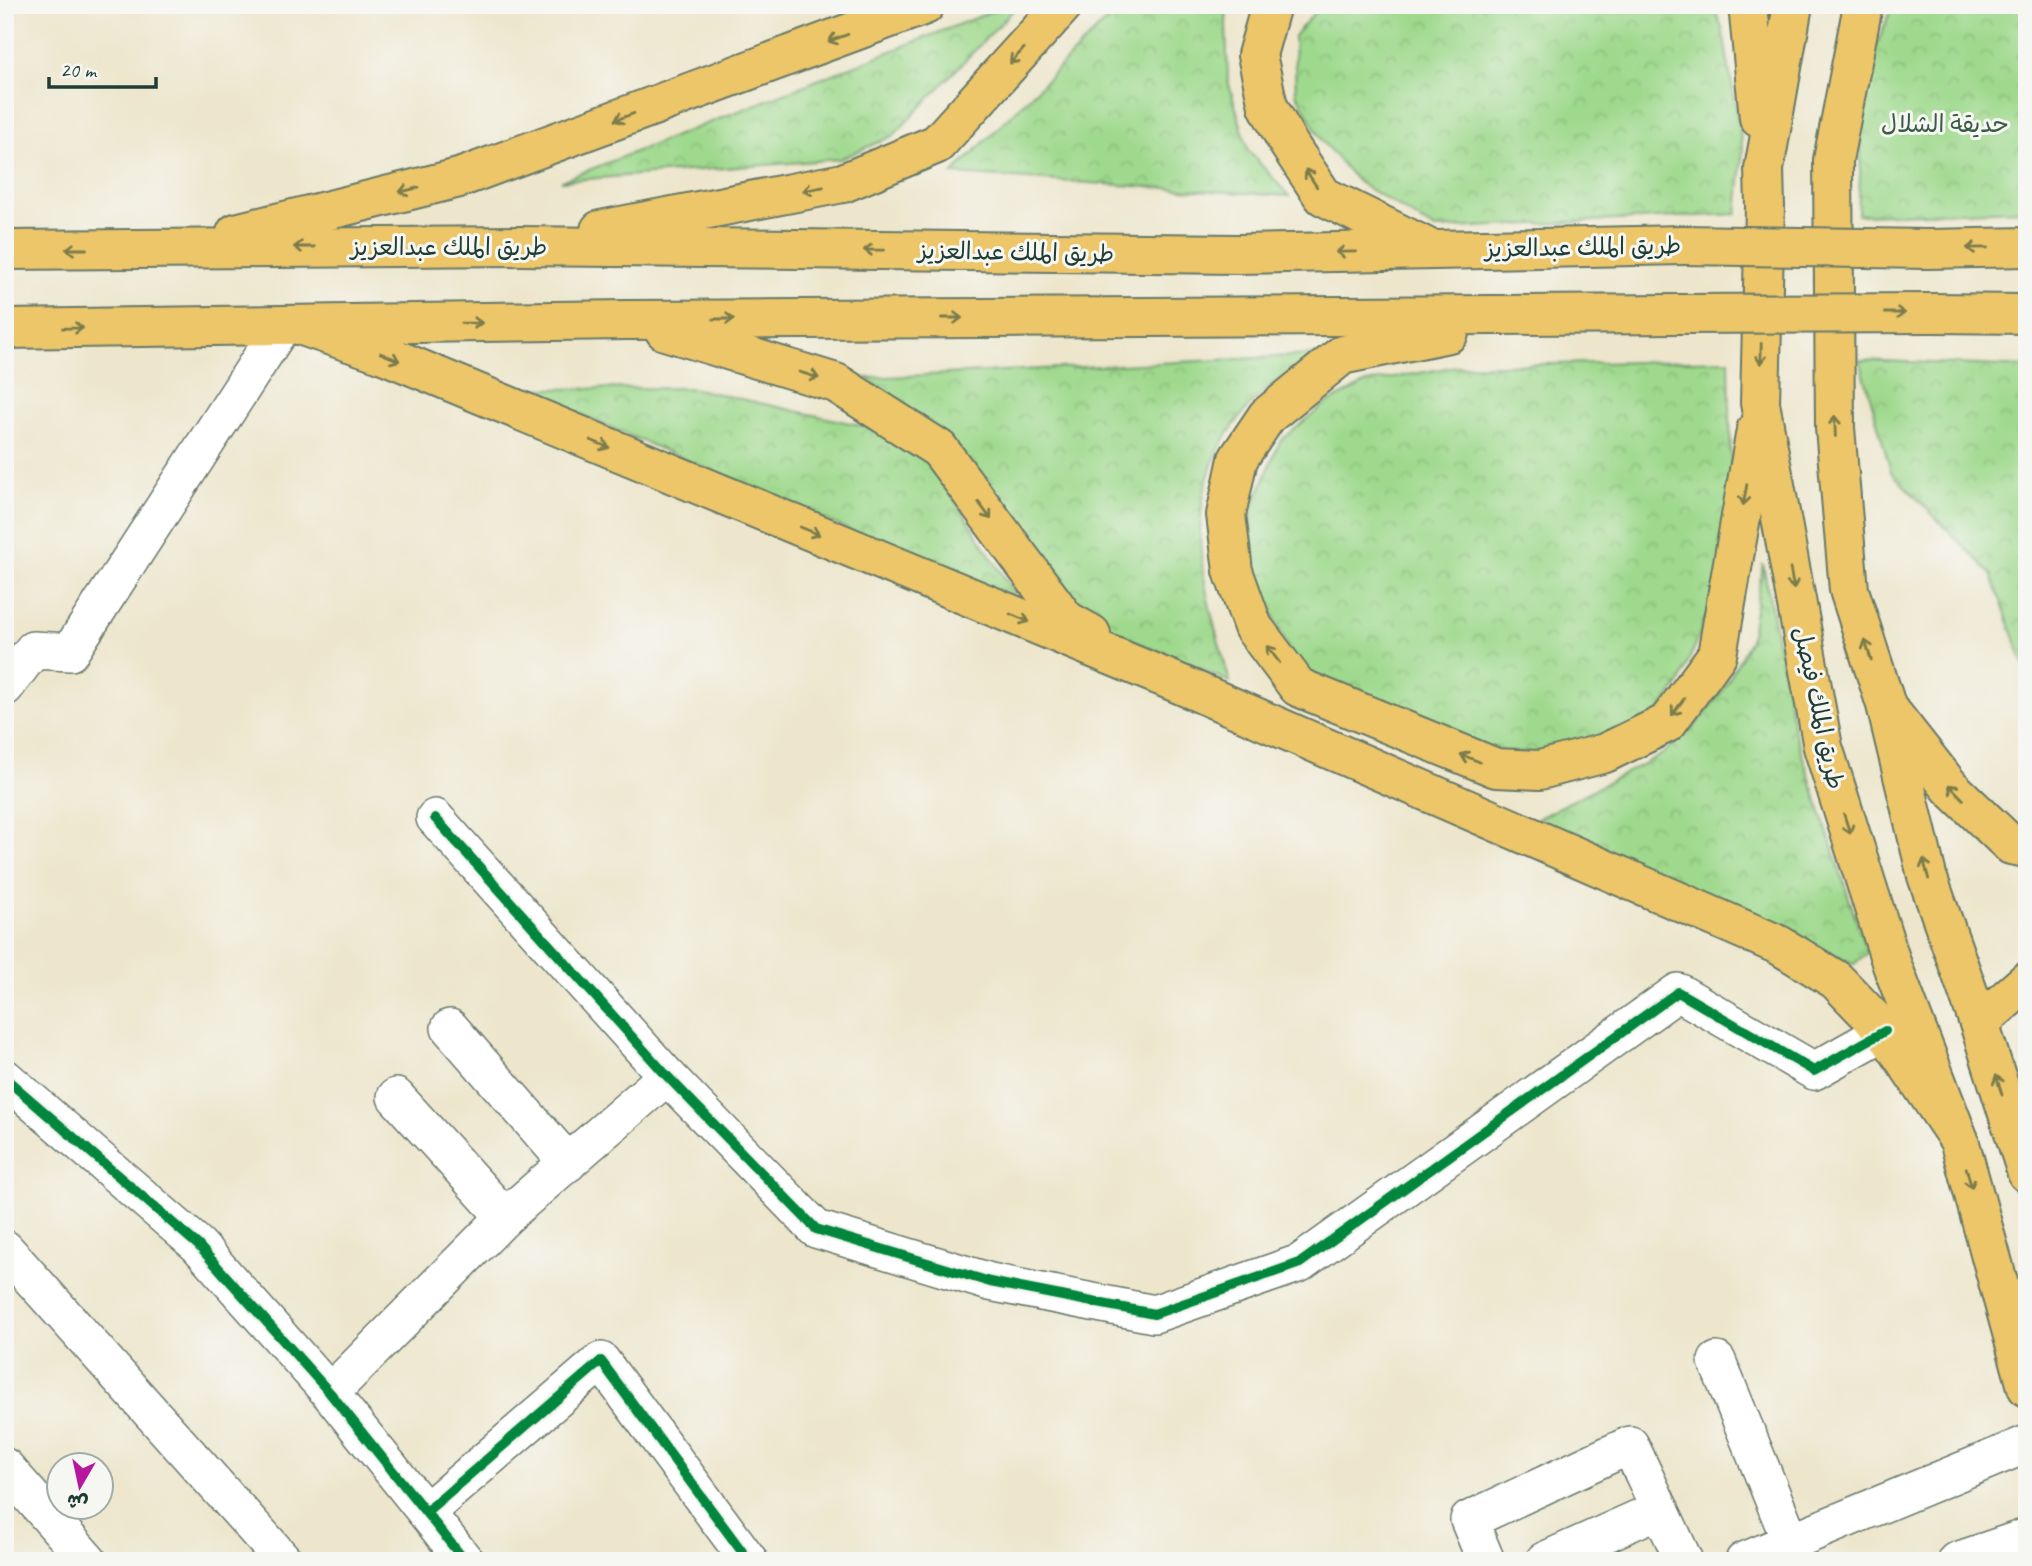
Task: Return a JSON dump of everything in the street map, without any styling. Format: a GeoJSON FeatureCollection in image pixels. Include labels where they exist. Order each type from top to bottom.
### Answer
{"type":"FeatureCollection","features":[{"type":"Feature","properties":{"kind":"highway"},"geometry":{"type":"LineString","coordinates":[[173,248],[459,178],[925,5]]}},
{"type":"Feature","properties":{"kind":"highway"},"geometry":{"type":"LineString","coordinates":[[519,246],[843,183],[937,144],[1063,5]]}},
{"type":"Feature","properties":{"kind":"highway"},"geometry":{"type":"LineString","coordinates":[[1271,5],[1257,55],[1268,106],[1288,143],[1323,196],[1431,249]]}},
{"type":"Feature","properties":{"kind":"highway"},"geometry":{"type":"LineString","coordinates":[[1748,5],[1764,169]]}},
{"type":"Feature","properties":{"kind":"highway","name":"طريق الملك فيصل"},"geometry":{"type":"LineString","coordinates":[[1793,5],[1764,169],[1760,403],[1823,747],[1892,965],[1959,1140],[2027,1387]]}},
{"type":"Feature","properties":{"kind":"highway"},"geometry":{"type":"LineString","coordinates":[[1863,5],[1833,160],[1835,428],[1849,590],[1886,705],[1927,876],[1979,1023],[2027,1173]]}},
{"type":"Feature","properties":{"kind":"highway","name":"طريق الملك عبدالعزيز"},"geometry":{"type":"LineString","coordinates":[[5,250],[519,246],[1238,254],[1684,245],[1928,249],[2027,247]]}},
{"type":"Feature","properties":{"kind":"highway"},"geometry":{"type":"LineString","coordinates":[[5,329],[626,320],[2027,314]]}},
{"type":"Feature","properties":{"kind":"highway"},"geometry":{"type":"LineString","coordinates":[[1534,316],[1342,355],[1267,416],[1238,459],[1226,515],[1233,571],[1253,627],[1298,687],[1496,768],[1540,770],[1605,753],[1667,723],[1717,655],[1760,403]]}},
{"type":"Feature","properties":{"kind":"highway"},"geometry":{"type":"LineString","coordinates":[[626,320],[836,383],[939,449],[1066,620],[1175,682]]}},
{"type":"Feature","properties":{"kind":"highway"},"geometry":{"type":"LineString","coordinates":[[292,326],[381,353],[1175,682],[1779,946],[1836,980],[1885,1031],[1959,1140]]}},
{"type":"Feature","properties":{"kind":"highway"},"geometry":{"type":"LineString","coordinates":[[1886,705],[1950,787],[2011,845],[2027,848]]}},
{"type":"Feature","properties":{"kind":"highway"},"geometry":{"type":"LineString","coordinates":[[1979,1023],[2027,981]]}},
{"type":"Feature","properties":{"kind":"street"},"geometry":{"type":"LineString","coordinates":[[5,687],[33,650],[70,652],[292,326]]}},
{"type":"Feature","properties":{"kind":"street"},"geometry":{"type":"LineString","coordinates":[[435,818],[667,1076],[816,1229],[990,1282],[1154,1314],[1300,1263],[1678,992],[1814,1071],[1885,1031]]}},
{"type":"Feature","properties":{"kind":"street"},"geometry":{"type":"LineString","coordinates":[[450,1028],[568,1163]]}},
{"type":"Feature","properties":{"kind":"street"},"geometry":{"type":"LineString","coordinates":[[330,1393],[505,1217],[667,1076]]}},
{"type":"Feature","properties":{"kind":"street"},"geometry":{"type":"LineString","coordinates":[[5,1078],[198,1245],[330,1393],[465,1561]]}},
{"type":"Feature","properties":{"kind":"street"},"geometry":{"type":"LineString","coordinates":[[396,1097],[505,1217]]}},
{"type":"Feature","properties":{"kind":"street"},"geometry":{"type":"LineString","coordinates":[[5,1249],[284,1561]]}},
{"type":"Feature","properties":{"kind":"street"},"geometry":{"type":"LineString","coordinates":[[426,1512],[601,1361],[749,1561]]}},
{"type":"Feature","properties":{"kind":"street"},"geometry":{"type":"LineString","coordinates":[[1717,1361],[1791,1542]]}},
{"type":"Feature","properties":{"kind":"street"},"geometry":{"type":"LineString","coordinates":[[1745,1561],[2027,1444]]}},
{"type":"Feature","properties":{"kind":"street"},"geometry":{"type":"LineString","coordinates":[[1486,1561],[1469,1520],[1630,1445],[1684,1561]]}},
{"type":"Feature","properties":{"kind":"street"},"geometry":{"type":"LineString","coordinates":[[5,1467],[88,1561]]}},
{"type":"Feature","properties":{"kind":"street"},"geometry":{"type":"LineString","coordinates":[[1544,1561],[1660,1509]]}},
{"type":"Feature","properties":{"kind":"street"},"geometry":{"type":"LineString","coordinates":[[1956,1561],[2027,1537]]}},
{"type":"Feature","properties":{"kind":"green space"},"geometry":{"type":"Polygon","coordinates":[[[1008,5],[1018,5],[893,136],[840,159],[561,181],[1008,5]]]}},
{"type":"Feature","properties":{"kind":"green space"},"geometry":{"type":"Polygon","coordinates":[[[1122,5],[1227,5],[1228,81],[1248,150],[1289,196],[952,174],[1122,5]]]}},
{"type":"Feature","properties":{"kind":"green space"},"geometry":{"type":"Polygon","coordinates":[[[1321,5],[1712,5],[1722,27],[1743,148],[1737,214],[1435,229],[1358,182],[1322,141],[1296,93],[1294,36],[1321,5]]]}},
{"type":"Feature","properties":{"kind":"green space","name":"حديقة الشلال"},"geometry":{"type":"Polygon","coordinates":[[[1893,5],[2027,5],[2027,210],[1858,215],[1865,74],[1893,5]]]}},
{"type":"Feature","properties":{"kind":"green space"},"geometry":{"type":"Polygon","coordinates":[[[1314,355],[1258,397],[1231,430],[1213,463],[1203,498],[1200,533],[1203,569],[1209,606],[1230,682],[1093,624],[951,440],[867,378],[1314,355]]]}},
{"type":"Feature","properties":{"kind":"green space"},"geometry":{"type":"Polygon","coordinates":[[[1729,360],[1732,514],[1712,602],[1680,683],[1649,724],[1566,754],[1483,752],[1299,673],[1267,601],[1253,557],[1251,511],[1280,441],[1324,405],[1366,383],[1457,366],[1729,360]]]}},
{"type":"Feature","properties":{"kind":"green space"},"geometry":{"type":"Polygon","coordinates":[[[1860,360],[2027,367],[2027,672],[1991,574],[1891,472],[1860,360]]]}},
{"type":"Feature","properties":{"kind":"green space"},"geometry":{"type":"Polygon","coordinates":[[[692,388],[895,433],[927,459],[1021,604],[521,389],[692,388]]]}},
{"type":"Feature","properties":{"kind":"green space"},"geometry":{"type":"Polygon","coordinates":[[[1763,564],[1794,730],[1867,953],[1854,964],[1527,824],[1661,755],[1694,727],[1723,690],[1750,640],[1763,564]]]}},
{"type":"Feature","properties":{"kind":"cycle path"},"geometry":{"type":"LineString","coordinates":[[435,818],[667,1076],[816,1229],[990,1282],[1154,1314],[1300,1263],[1678,992],[1814,1071],[1885,1031]]}},
{"type":"Feature","properties":{"kind":"cycle path"},"geometry":{"type":"LineString","coordinates":[[5,1078],[198,1245],[330,1393],[465,1561]]}},
{"type":"Feature","properties":{"kind":"cycle path"},"geometry":{"type":"LineString","coordinates":[[426,1512],[601,1361],[749,1561]]}}]}
